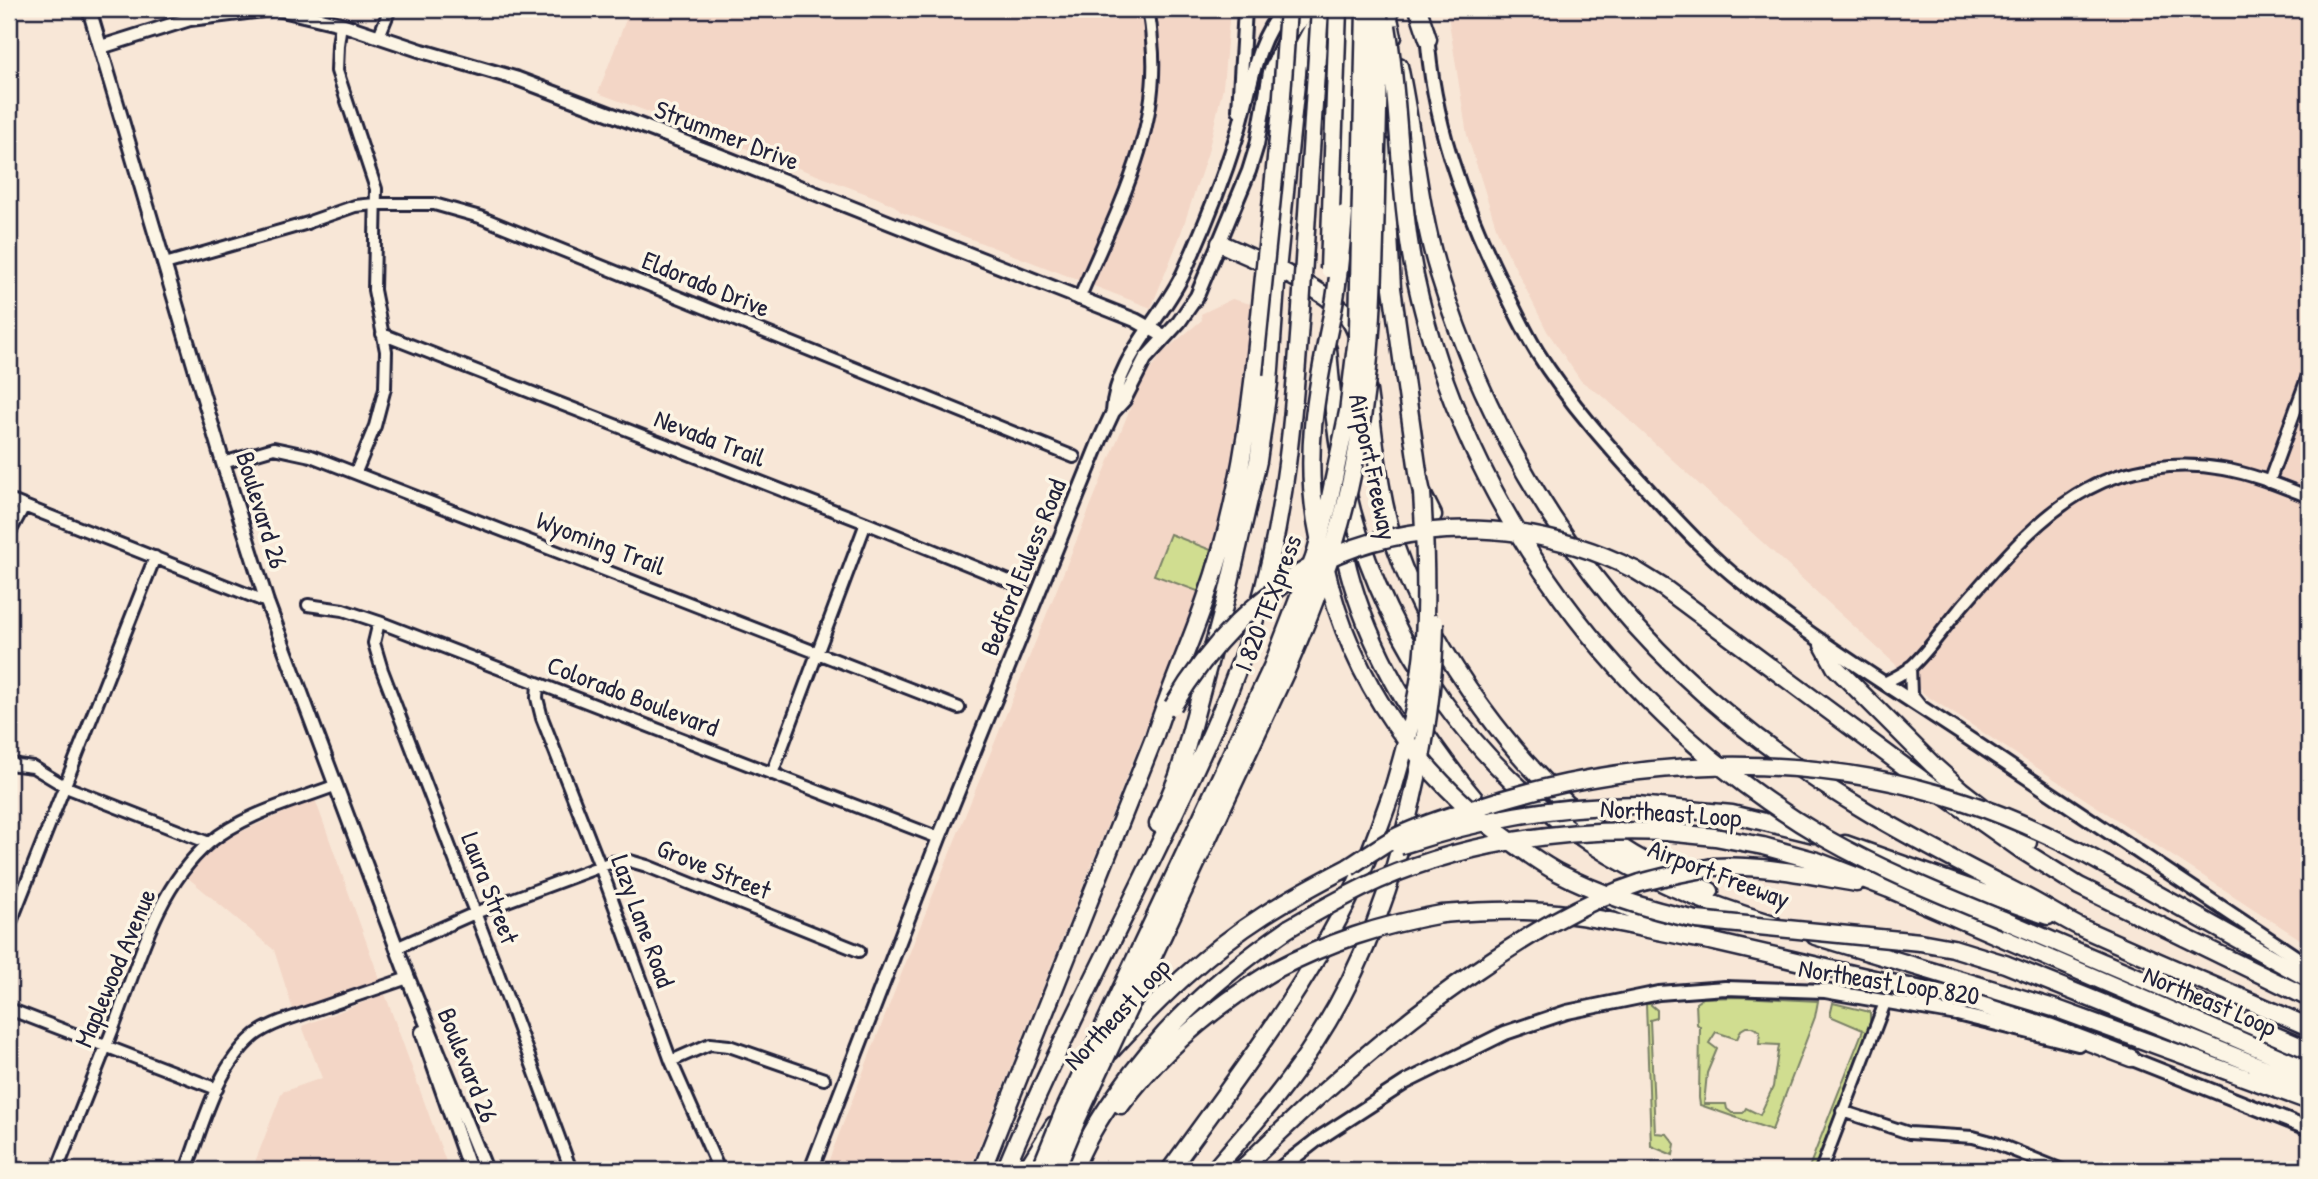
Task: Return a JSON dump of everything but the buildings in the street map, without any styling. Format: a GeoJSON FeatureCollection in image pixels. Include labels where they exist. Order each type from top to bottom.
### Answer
{"type":"FeatureCollection","features":[{"type":"Feature","properties":{"kind":"highway"},"geometry":{"type":"LineString","coordinates":[[1005,1170],[1030,1110],[1211,735],[1256,616],[1272,554],[1289,463],[1318,9]]}},
{"type":"Feature","properties":{"kind":"highway","name":"Airport Freeway"},"geometry":{"type":"LineString","coordinates":[[1338,9],[1326,318],[1335,432],[1352,511],[1387,604],[1411,651],[1443,702],[1478,746],[1515,785],[1590,843],[1671,888],[1766,922],[2045,1005],[2309,1101]]}},
{"type":"Feature","properties":{"kind":"highway"},"geometry":{"type":"LineString","coordinates":[[1143,880],[1143,861],[1178,776],[1245,525],[1258,461],[1269,383],[1277,271],[1299,54],[1312,30],[1349,9]]}},
{"type":"Feature","properties":{"kind":"highway"},"geometry":{"type":"LineString","coordinates":[[1349,9],[1344,214],[1332,314],[1314,403],[1311,456],[1314,516],[1332,593],[1348,638],[1384,708],[1433,774],[1489,826],[1556,872],[1615,898],[1697,920],[1920,942],[1952,948],[2005,964],[2309,1086]]}},
{"type":"Feature","properties":{"kind":"highway","name":"I 820 TEXpress"},"geometry":{"type":"LineString","coordinates":[[1040,1170],[1064,1111],[1272,667],[1314,558],[1348,412],[1357,329],[1365,9]]}},
{"type":"Feature","properties":{"kind":"highway"},"geometry":{"type":"LineString","coordinates":[[1174,1166],[1260,1045],[1307,973],[1341,913],[1362,870],[1394,786],[1418,692],[1424,639],[1426,549],[1422,493],[1392,288],[1384,150],[1384,9]]}},
{"type":"Feature","properties":{"kind":"highway"},"geometry":{"type":"LineString","coordinates":[[1384,9],[1390,40],[1407,232],[1427,321],[1458,412],[1486,474],[1552,586],[1622,672],[1678,728],[1741,782],[1825,838],[1914,883],[2309,1050]]}},
{"type":"Feature","properties":{"kind":"highway"},"geometry":{"type":"LineString","coordinates":[[1384,9],[1401,75],[1416,172],[1438,273],[1479,382],[1518,460],[1545,506],[1605,590],[1648,641],[1728,716],[1814,780],[1926,846],[2078,926],[2309,1027]]}},
{"type":"Feature","properties":{"kind":"highway","name":"I 820 TEXpress"},"geometry":{"type":"LineString","coordinates":[[1056,1170],[1307,623],[1345,507],[1363,415],[1373,328],[1384,9]]}},
{"type":"Feature","properties":{"kind":"highway"},"geometry":{"type":"LineString","coordinates":[[1418,9],[1428,39]]}},
{"type":"Feature","properties":{"kind":"highway"},"geometry":{"type":"LineString","coordinates":[[982,1170],[1154,738],[1220,555],[1242,465],[1254,374],[1281,109],[1281,10]]}},
{"type":"Feature","properties":{"kind":"highway"},"geometry":{"type":"LineString","coordinates":[[1220,243],[1317,289],[1345,313],[1355,329],[1362,351],[1379,474],[1395,545],[1408,579],[1425,614],[1465,680],[1525,761],[1558,796],[1614,842],[1683,880],[1759,912],[1766,922]]}},
{"type":"Feature","properties":{"kind":"highway"},"geometry":{"type":"LineString","coordinates":[[1335,432],[1332,486],[1345,561],[1355,593],[1383,660],[1433,747],[1491,818],[1557,870],[1629,910],[1710,941]]}},
{"type":"Feature","properties":{"kind":"highway"},"geometry":{"type":"LineString","coordinates":[[1214,1170],[1268,1108],[1317,1040],[1345,992],[1369,941],[1399,855],[1427,731],[1435,656],[1433,515],[1422,493]]}},
{"type":"Feature","properties":{"kind":"highway"},"geometry":{"type":"LineString","coordinates":[[1154,738],[1189,679],[1220,640],[1272,593],[1319,563],[1355,548],[1412,534],[1468,529],[1501,530],[1556,539],[1588,549],[1634,570],[1674,595],[1971,816],[2079,886],[2309,998]]}},
{"type":"Feature","properties":{"kind":"highway"},"geometry":{"type":"LineString","coordinates":[[1823,645],[1835,667],[1961,790],[2023,839],[2120,905]]}},
{"type":"Feature","properties":{"kind":"highway"},"geometry":{"type":"LineString","coordinates":[[1349,867],[1395,837],[1511,797],[1562,784],[1638,772],[1710,766],[1767,766],[1824,771],[1925,790],[1964,801],[2054,837],[2309,979]]}},
{"type":"Feature","properties":{"kind":"highway"},"geometry":{"type":"LineString","coordinates":[[1349,867],[1391,849],[1451,829],[1490,820],[1564,808],[1637,806],[1732,814],[1800,829],[2078,926]]}},
{"type":"Feature","properties":{"kind":"highway","name":"Northeast Loop"},"geometry":{"type":"LineString","coordinates":[[1074,1170],[1082,1148],[1135,1068],[1165,1031],[1226,974],[1289,928],[1379,880],[1458,853],[1558,834],[1627,830],[1715,837],[1763,846],[1817,861],[1889,889],[2309,1070]]}},
{"type":"Feature","properties":{"kind":"highway","name":"Northeast Loop"},"geometry":{"type":"LineString","coordinates":[[1026,1170],[1089,1075],[1183,977],[1263,916],[1349,867]]}},
{"type":"Feature","properties":{"kind":"highway"},"geometry":{"type":"LineString","coordinates":[[1241,1170],[1287,1124],[1361,1058],[1438,997],[1514,945],[1581,908],[1637,884],[1713,867],[1770,868],[1889,889]]}},
{"type":"Feature","properties":{"kind":"highway"},"geometry":{"type":"LineString","coordinates":[[1082,1148],[1111,1118],[1153,1066],[1203,1018],[1234,995],[1308,952],[1354,934],[1396,922],[1442,914],[1478,911],[1545,912],[1710,941],[1965,1000],[2039,1023],[2131,1058]]}},
{"type":"Feature","properties":{"kind":"main road","name":"Boulevard 26"},"geometry":{"type":"LineString","coordinates":[[89,9],[223,463],[267,602],[396,947],[486,1170]]}},
{"type":"Feature","properties":{"kind":"main road"},"geometry":{"type":"LineString","coordinates":[[101,47],[190,19],[252,9],[271,9]]}},
{"type":"Feature","properties":{"kind":"main road","name":"Strummer Drive"},"geometry":{"type":"LineString","coordinates":[[278,9],[341,24],[518,79],[734,161],[1151,328],[1164,336]]}},
{"type":"Feature","properties":{"kind":"main road"},"geometry":{"type":"LineString","coordinates":[[1237,136],[1245,9]]}},
{"type":"Feature","properties":{"kind":"main road","name":"Bedford Euless Road"},"geometry":{"type":"LineString","coordinates":[[811,1170],[939,838],[1112,412],[1124,400],[1145,359],[1179,322],[1197,296],[1253,158],[1270,72],[1283,43],[1298,24],[1318,9]]}},
{"type":"Feature","properties":{"kind":"main road"},"geometry":{"type":"LineString","coordinates":[[1426,9],[1433,84],[1454,171],[1478,235],[1520,321],[1538,353],[1568,395],[1619,457],[1677,520],[1739,580],[1823,645],[2309,966]]}},
{"type":"Feature","properties":{"kind":"main road"},"geometry":{"type":"LineString","coordinates":[[1112,412],[1113,396],[1132,353],[1151,328],[1184,273],[1202,230],[1237,136],[1267,33],[1281,10],[1298,24]]}},
{"type":"Feature","properties":{"kind":"main road"},"geometry":{"type":"LineString","coordinates":[[1202,230],[1220,243]]}},
{"type":"Feature","properties":{"kind":"main road","name":"Boulevard 26"},"geometry":{"type":"LineString","coordinates":[[408,978],[428,1052],[470,1170]]}},
{"type":"Feature","properties":{"kind":"main road","name":"Northeast Loop 820"},"geometry":{"type":"LineString","coordinates":[[1278,1170],[1318,1139],[1406,1082],[1505,1032],[1567,1012],[1659,993],[1725,988],[1825,991],[1957,1014],[2131,1058],[2309,1129]]}},
{"type":"Feature","properties":{"kind":"street"},"geometry":{"type":"LineString","coordinates":[[379,37],[390,9]]}},
{"type":"Feature","properties":{"kind":"street"},"geometry":{"type":"LineString","coordinates":[[1079,299],[1130,176],[1150,112],[1155,66],[1147,9]]}},
{"type":"Feature","properties":{"kind":"street"},"geometry":{"type":"LineString","coordinates":[[341,24],[337,71],[376,189],[374,290],[386,351],[385,388],[375,426],[356,472]]}},
{"type":"Feature","properties":{"kind":"street","name":"Eldorado Drive"},"geometry":{"type":"LineString","coordinates":[[165,264],[310,222],[355,206],[434,204],[480,217],[1074,457]]}},
{"type":"Feature","properties":{"kind":"street","name":"Nevada Trail"},"geometry":{"type":"LineString","coordinates":[[382,334],[1021,586]]}},
{"type":"Feature","properties":{"kind":"street"},"geometry":{"type":"LineString","coordinates":[[2269,482],[2309,373]]}},
{"type":"Feature","properties":{"kind":"street","name":"Wyoming Trail"},"geometry":{"type":"LineString","coordinates":[[223,463],[274,447],[311,456],[959,708]]}},
{"type":"Feature","properties":{"kind":"street"},"geometry":{"type":"LineString","coordinates":[[1884,683],[1910,667],[1966,601],[2025,538],[2054,512],[2090,487],[2162,466],[2219,468],[2309,497]]}},
{"type":"Feature","properties":{"kind":"street"},"geometry":{"type":"LineString","coordinates":[[9,500],[267,602]]}},
{"type":"Feature","properties":{"kind":"street"},"geometry":{"type":"LineString","coordinates":[[9,534],[24,506]]}},
{"type":"Feature","properties":{"kind":"street"},"geometry":{"type":"LineString","coordinates":[[772,774],[866,523]]}},
{"type":"Feature","properties":{"kind":"street"},"geometry":{"type":"LineString","coordinates":[[9,927],[155,557]]}},
{"type":"Feature","properties":{"kind":"street","name":"Colorado Boulevard"},"geometry":{"type":"LineString","coordinates":[[308,605],[343,610],[379,622],[939,838]]}},
{"type":"Feature","properties":{"kind":"street","name":"Laura Street"},"geometry":{"type":"LineString","coordinates":[[379,622],[374,643],[382,670],[571,1170]]}},
{"type":"Feature","properties":{"kind":"street"},"geometry":{"type":"LineString","coordinates":[[1910,667],[1911,694],[1922,708]]}},
{"type":"Feature","properties":{"kind":"street","name":"Lazy Lane Road"},"geometry":{"type":"LineString","coordinates":[[538,684],[537,698],[542,718],[600,866],[671,1061],[719,1170]]}},
{"type":"Feature","properties":{"kind":"street"},"geometry":{"type":"LineString","coordinates":[[9,764],[33,767],[66,787],[209,843]]}},
{"type":"Feature","properties":{"kind":"street","name":"Maplewood Avenue"},"geometry":{"type":"LineString","coordinates":[[57,1170],[162,905],[189,862],[209,843],[240,822],[334,786]]}},
{"type":"Feature","properties":{"kind":"street","name":"Grove Street"},"geometry":{"type":"LineString","coordinates":[[396,947],[475,913],[621,860],[647,866],[859,951]]}},
{"type":"Feature","properties":{"kind":"street"},"geometry":{"type":"LineString","coordinates":[[186,1170],[217,1089],[229,1066],[252,1038],[264,1029],[408,978]]}},
{"type":"Feature","properties":{"kind":"street"},"geometry":{"type":"LineString","coordinates":[[1821,1170],[1886,1000]]}},
{"type":"Feature","properties":{"kind":"street"},"geometry":{"type":"LineString","coordinates":[[9,1009],[217,1089]]}},
{"type":"Feature","properties":{"kind":"street"},"geometry":{"type":"LineString","coordinates":[[671,1061],[710,1044],[729,1046],[824,1079]]}},
{"type":"Feature","properties":{"kind":"street"},"geometry":{"type":"LineString","coordinates":[[1842,1111],[1909,1133],[1973,1137],[2062,1170]]}},
{"type":"Feature","properties":{"kind":"shaded area"},"geometry":{"type":"Polygon","coordinates":[[[630,9],[1230,9],[1223,87],[1208,152],[1179,239],[1151,308],[901,212],[895,206],[875,197],[598,93],[630,9]]]}},
{"type":"Feature","properties":{"kind":"shaded area"},"geometry":{"type":"Polygon","coordinates":[[[1447,9],[2309,9],[2309,945],[1924,694],[1894,663],[1604,397],[1581,381],[1547,331],[1498,233],[1467,135],[1447,9]]]}},
{"type":"Feature","properties":{"kind":"shaded area"},"geometry":{"type":"Polygon","coordinates":[[[1232,299],[1251,304],[1241,421],[1228,491],[1211,550],[1170,535],[1155,575],[1200,592],[970,1170],[825,1170],[915,939],[1140,384],[1163,352],[1202,320],[1201,314],[1232,299]]]}},
{"type":"Feature","properties":{"kind":"shaded area"},"geometry":{"type":"Polygon","coordinates":[[[315,799],[380,980],[294,1013],[274,950],[187,877],[206,854],[229,837],[315,799]]]}},
{"type":"Feature","properties":{"kind":"shaded area"},"geometry":{"type":"Polygon","coordinates":[[[385,994],[449,1170],[252,1170],[282,1092],[322,1078],[302,1026],[385,994]]]}},
{"type":"Feature","properties":{"kind":"green space"},"geometry":{"type":"Polygon","coordinates":[[[1170,534],[1211,550],[1200,592],[1154,575],[1170,534]]]}},
{"type":"Feature","properties":{"kind":"green space"},"geometry":{"type":"Polygon","coordinates":[[[1703,998],[1818,1001],[1815,1017],[1772,1130],[1700,1105],[1700,1027],[1697,1024],[1696,1003],[1703,998]],[[1752,1027],[1741,1030],[1737,1039],[1716,1032],[1709,1043],[1717,1049],[1707,1073],[1704,1104],[1726,1104],[1732,1113],[1743,1113],[1746,1108],[1760,1115],[1773,1087],[1779,1045],[1759,1044],[1760,1031],[1752,1027]]]}},
{"type":"Feature","properties":{"kind":"green space"},"geometry":{"type":"Polygon","coordinates":[[[1833,1003],[1870,1012],[1870,1026],[1814,1170],[1808,1170],[1863,1030],[1830,1016],[1833,1003]]]}},
{"type":"Feature","properties":{"kind":"green space"},"geometry":{"type":"Polygon","coordinates":[[[1646,1004],[1657,1010],[1657,1018],[1650,1020],[1655,1133],[1667,1134],[1675,1144],[1673,1155],[1651,1146],[1646,1004]]]}}]}
